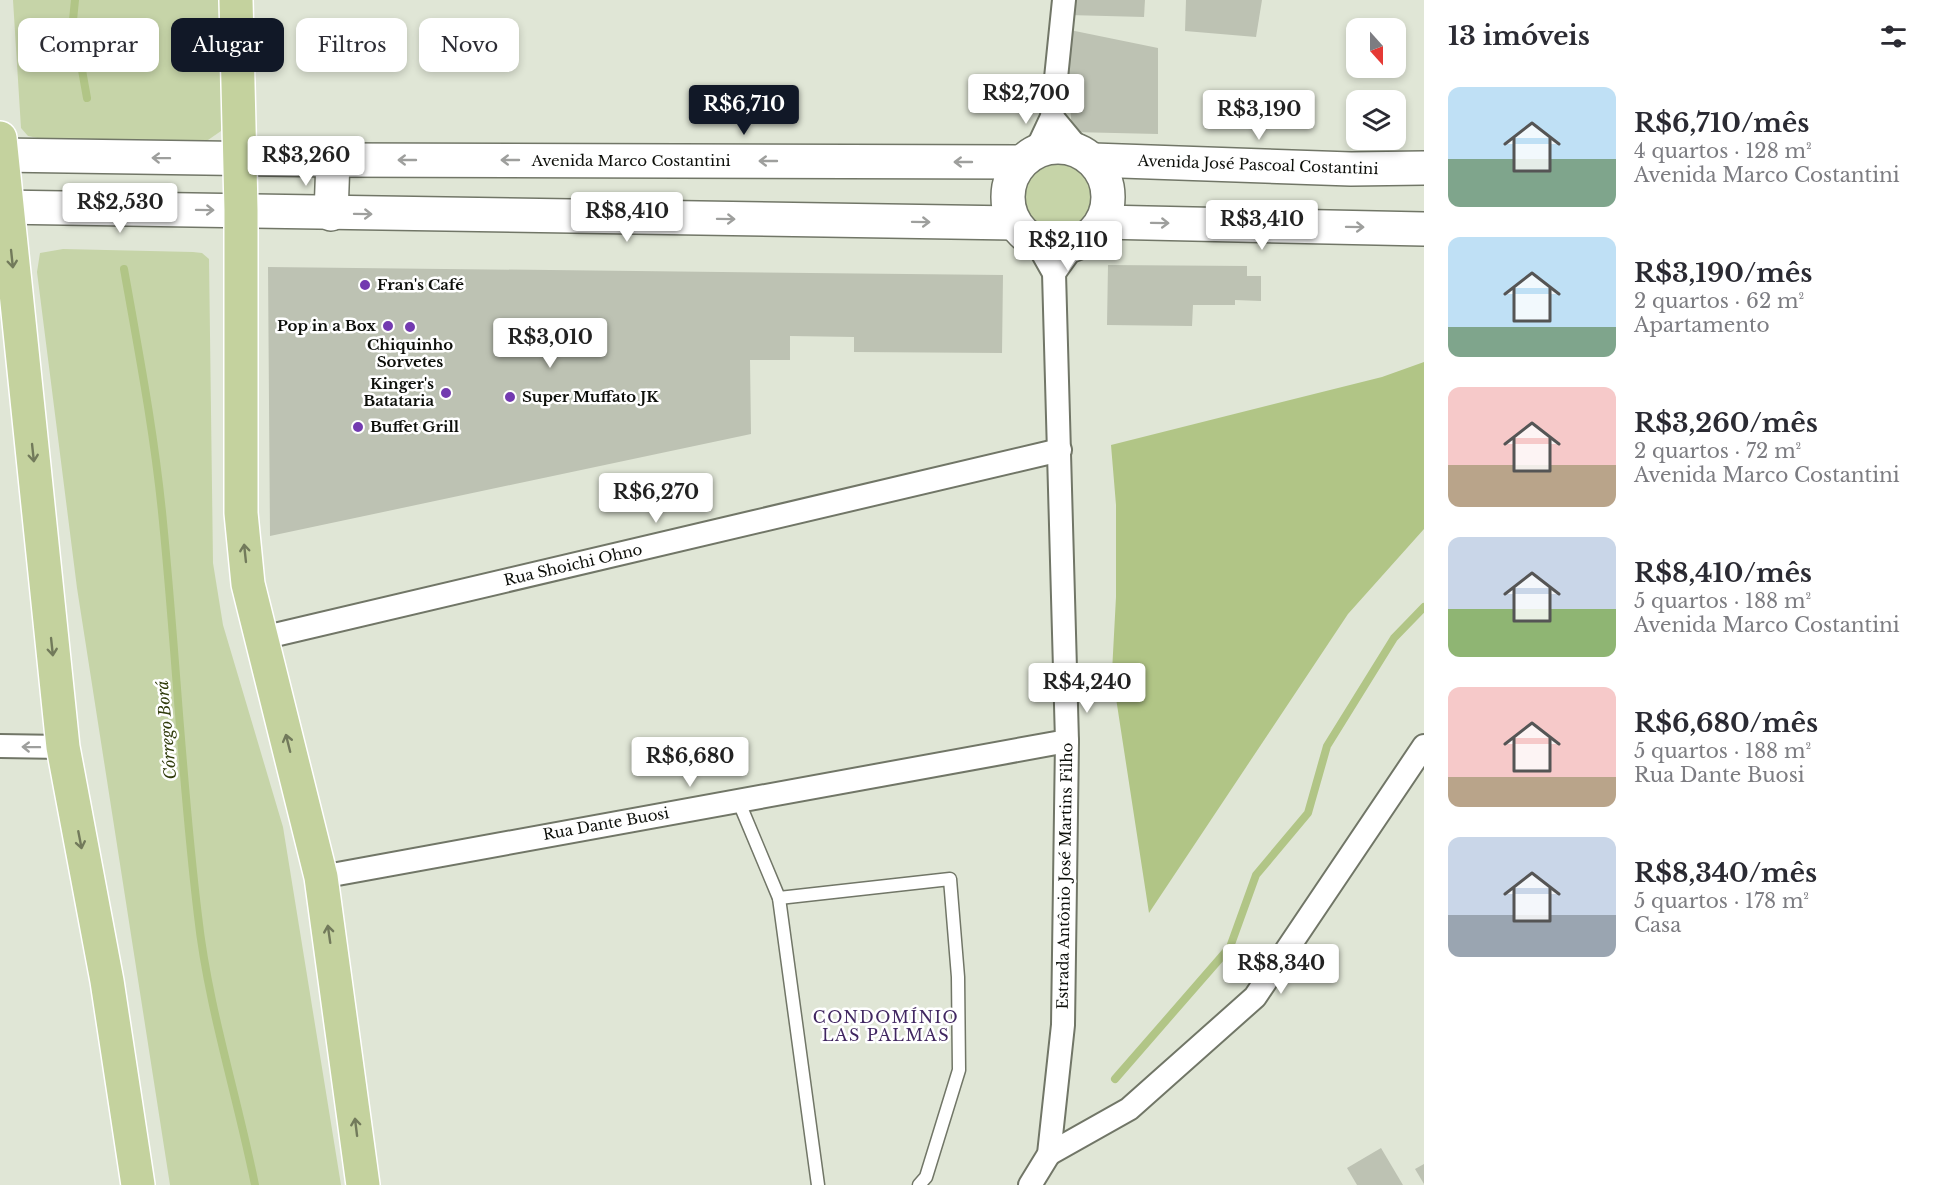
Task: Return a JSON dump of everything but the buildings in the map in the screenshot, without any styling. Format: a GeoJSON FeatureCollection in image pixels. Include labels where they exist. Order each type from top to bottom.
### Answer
{"type":"FeatureCollection","features":[{"type":"Feature","properties":{"kind":"main road"},"geometry":{"type":"LineString","coordinates":[[236,0],[242,210],[241,513],[248,584],[321,877],[363,1185]]}},
{"type":"Feature","properties":{"kind":"main road"},"geometry":{"type":"LineString","coordinates":[[3,207],[242,210],[1026,233],[1056,247],[1074,245],[1090,236],[1102,222],[1108,206],[1108,189],[1103,173],[1087,156],[1067,147],[1051,147],[1029,157],[1012,176],[1008,191],[1009,208],[1026,233]]}},
{"type":"Feature","properties":{"kind":"main road"},"geometry":{"type":"LineString","coordinates":[[0,150],[3,207],[63,747],[107,981],[138,1185]]}},
{"type":"Feature","properties":{"kind":"main road","name":"Avenida Marco Costantini"},"geometry":{"type":"LineString","coordinates":[[0,150],[333,160],[1029,157]]}},
{"type":"Feature","properties":{"kind":"main road","name":"Avenida José Pascoal Costantini"},"geometry":{"type":"LineString","coordinates":[[1087,156],[1351,169],[1424,168]]}},
{"type":"Feature","properties":{"kind":"main road"},"geometry":{"type":"LineString","coordinates":[[331,214],[333,160]]}},
{"type":"Feature","properties":{"kind":"main road"},"geometry":{"type":"LineString","coordinates":[[1102,222],[1424,229]]}},
{"type":"Feature","properties":{"kind":"street"},"geometry":{"type":"LineString","coordinates":[[1029,157],[1052,117],[1064,0]]}},
{"type":"Feature","properties":{"kind":"street"},"geometry":{"type":"LineString","coordinates":[[1052,117],[1087,156]]}},
{"type":"Feature","properties":{"kind":"street","name":"Estrada Antônio José Martins Filho"},"geometry":{"type":"LineString","coordinates":[[1026,233],[1054,273],[1060,450],[1067,741],[1063,1025],[1049,1154]]}},
{"type":"Feature","properties":{"kind":"street"},"geometry":{"type":"LineString","coordinates":[[1054,273],[1074,245]]}},
{"type":"Feature","properties":{"kind":"street","name":"Rua Shoichi Ohno"},"geometry":{"type":"LineString","coordinates":[[262,638],[1060,450]]}},
{"type":"Feature","properties":{"kind":"street","name":"Rua Dante Buosi"},"geometry":{"type":"LineString","coordinates":[[321,877],[1067,741]]}},
{"type":"Feature","properties":{"kind":"street"},"geometry":{"type":"LineString","coordinates":[[0,746],[63,747]]}},
{"type":"Feature","properties":{"kind":"street"},"geometry":{"type":"LineString","coordinates":[[1030,1185],[1049,1154],[1129,1109],[1255,997],[1424,746]]}},
{"type":"Feature","properties":{"kind":"lane"},"geometry":{"type":"LineString","coordinates":[[738,800],[779,898],[818,1185]]}},
{"type":"Feature","properties":{"kind":"lane"},"geometry":{"type":"LineString","coordinates":[[779,898],[950,879],[958,977],[959,1070],[926,1177],[919,1185]]}},
{"type":"Feature","properties":{"kind":"shaded area"},"geometry":{"type":"Polygon","coordinates":[[[13,0],[221,0],[221,18],[171,18],[171,72],[221,72],[221,131],[208,140],[42,139],[28,136],[21,128],[13,0]]]}},
{"type":"Feature","properties":{"kind":"shaded area"},"geometry":{"type":"Polygon","coordinates":[[[1059,160],[1079,166],[1089,176],[1095,196],[1089,216],[1079,226],[1059,232],[1039,226],[1029,216],[1023,196],[1029,176],[1039,166],[1059,160]]]}},
{"type":"Feature","properties":{"kind":"shaded area"},"geometry":{"type":"Polygon","coordinates":[[[63,249],[193,252],[202,253],[209,259],[213,563],[223,625],[283,827],[341,1185],[170,1185],[77,588],[37,272],[40,253],[63,249]]]}},
{"type":"Feature","properties":{"kind":"shaded area"},"geometry":{"type":"Polygon","coordinates":[[[1424,362],[1424,529],[1348,614],[1149,913],[1112,672],[1116,597],[1116,505],[1111,445],[1382,377],[1424,362]]]}},
{"type":"Feature","properties":{"kind":"waterway","name":"Córrego Borá"},"geometry":{"type":"LineString","coordinates":[[75,0],[73,20],[87,98]]}},
{"type":"Feature","properties":{"kind":"waterway","name":"Córrego Borá"},"geometry":{"type":"LineString","coordinates":[[124,269],[160,490],[192,867],[203,950],[255,1185]]}},
{"type":"Feature","properties":{"kind":"waterway"},"geometry":{"type":"LineString","coordinates":[[1115,1079],[1230,947],[1256,875],[1308,813],[1327,746],[1394,638],[1424,607]]}},
{"type":"Feature","properties":{"kind":"place","name":"Fran's Café"},"geometry":{"type":"Point","coordinates":[365,285]}},
{"type":"Feature","properties":{"kind":"place","name":"Pop in a Box"},"geometry":{"type":"Point","coordinates":[388,326]}},
{"type":"Feature","properties":{"kind":"place","name":"Chiquinho Sorvetes"},"geometry":{"type":"Point","coordinates":[410,327]}},
{"type":"Feature","properties":{"kind":"place","name":"Kinger's Batataria"},"geometry":{"type":"Point","coordinates":[446,393]}},
{"type":"Feature","properties":{"kind":"place","name":"Super Muffato JK"},"geometry":{"type":"Point","coordinates":[510,397]}},
{"type":"Feature","properties":{"kind":"place","name":"Buffet Grill"},"geometry":{"type":"Point","coordinates":[358,427]}},
{"type":"Feature","properties":{"kind":"district","name":"CONDOMÍNIO LAS PALMAS"},"geometry":{"type":"Point","coordinates":[886,1026]}}]}
